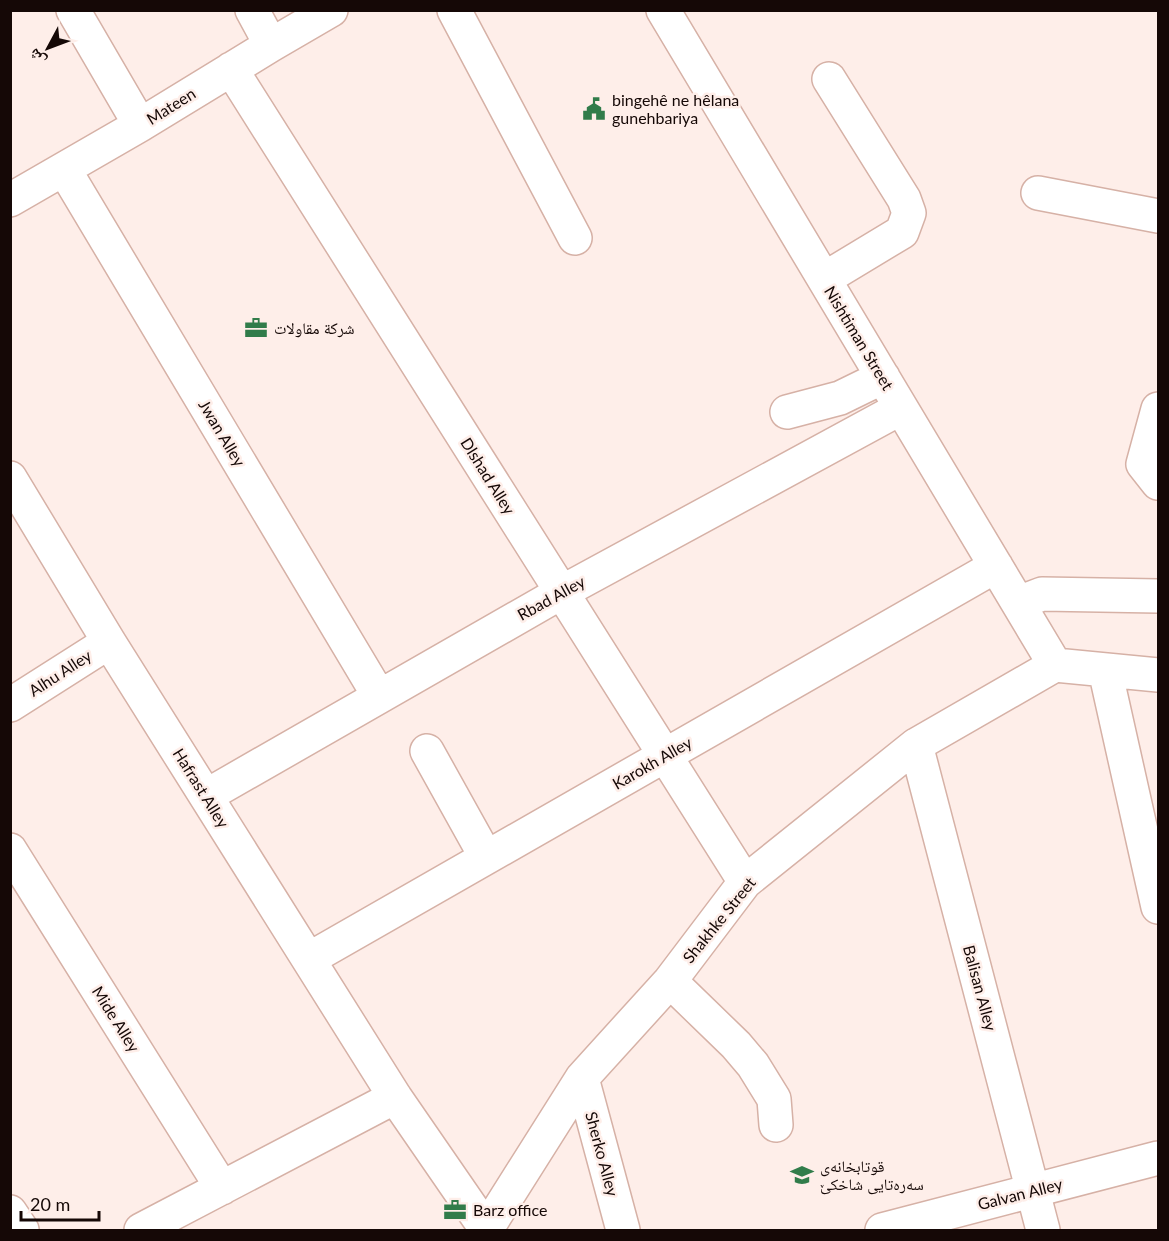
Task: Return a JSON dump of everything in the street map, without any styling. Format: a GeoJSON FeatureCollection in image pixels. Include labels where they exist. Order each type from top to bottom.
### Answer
{"type":"FeatureCollection","features":[{"type":"Feature","properties":{"kind":"street"},"geometry":{"type":"LineString","coordinates":[[73,10],[140,125]]}},
{"type":"Feature","properties":{"kind":"street"},"geometry":{"type":"LineString","coordinates":[[252,10],[271,45]]}},
{"type":"Feature","properties":{"kind":"street","name":"Mateen"},"geometry":{"type":"LineString","coordinates":[[10,200],[331,10]]}},
{"type":"Feature","properties":{"kind":"street"},"geometry":{"type":"LineString","coordinates":[[454,10],[575,238]]}},
{"type":"Feature","properties":{"kind":"street","name":"Nishtiman Street"},"geometry":{"type":"LineString","coordinates":[[663,10],[1055,665]]}},
{"type":"Feature","properties":{"kind":"street","name":"Dlshad Alley"},"geometry":{"type":"LineString","coordinates":[[231,69],[745,882]]}},
{"type":"Feature","properties":{"kind":"street"},"geometry":{"type":"LineString","coordinates":[[824,279],[902,232],[909,213],[904,199],[829,79]]}},
{"type":"Feature","properties":{"kind":"street","name":"Jwan Alley"},"geometry":{"type":"LineString","coordinates":[[64,169],[380,696]]}},
{"type":"Feature","properties":{"kind":"street"},"geometry":{"type":"LineString","coordinates":[[1038,193],[1158,216]]}},
{"type":"Feature","properties":{"kind":"street"},"geometry":{"type":"LineString","coordinates":[[786,412],[840,398],[883,377]]}},
{"type":"Feature","properties":{"kind":"street","name":"Rbad Alley"},"geometry":{"type":"LineString","coordinates":[[206,796],[562,592],[901,408]]}},
{"type":"Feature","properties":{"kind":"street"},"geometry":{"type":"LineString","coordinates":[[1158,409],[1143,464],[1158,483]]}},
{"type":"Feature","properties":{"kind":"street","name":"Hafrast Alley"},"geometry":{"type":"LineString","coordinates":[[10,478],[109,642],[395,1097],[486,1230]]}},
{"type":"Feature","properties":{"kind":"street","name":"Karokh Alley"},"geometry":{"type":"LineString","coordinates":[[309,959],[996,566]]}},
{"type":"Feature","properties":{"kind":"street"},"geometry":{"type":"LineString","coordinates":[[1018,603],[1042,594],[1158,596]]}},
{"type":"Feature","properties":{"kind":"street","name":"Alhu Alley"},"geometry":{"type":"LineString","coordinates":[[10,705],[109,642]]}},
{"type":"Feature","properties":{"kind":"street"},"geometry":{"type":"LineString","coordinates":[[1055,665],[1158,675]]}},
{"type":"Feature","properties":{"kind":"street","name":"Shakhke Street"},"geometry":{"type":"LineString","coordinates":[[486,1230],[582,1078],[670,981],[745,882],[916,745],[1055,665]]}},
{"type":"Feature","properties":{"kind":"street"},"geometry":{"type":"LineString","coordinates":[[1105,670],[1158,908]]}},
{"type":"Feature","properties":{"kind":"street","name":"Balisan Alley"},"geometry":{"type":"LineString","coordinates":[[916,745],[1043,1230]]}},
{"type":"Feature","properties":{"kind":"street"},"geometry":{"type":"LineString","coordinates":[[427,752],[486,857]]}},
{"type":"Feature","properties":{"kind":"street","name":"Mide Alley"},"geometry":{"type":"LineString","coordinates":[[10,850],[222,1188]]}},
{"type":"Feature","properties":{"kind":"street"},"geometry":{"type":"LineString","coordinates":[[670,981],[736,1045],[753,1065],[774,1099],[776,1125]]}},
{"type":"Feature","properties":{"kind":"street","name":"Sherko Alley"},"geometry":{"type":"LineString","coordinates":[[582,1078],[623,1230]]}},
{"type":"Feature","properties":{"kind":"street"},"geometry":{"type":"LineString","coordinates":[[141,1230],[395,1097]]}},
{"type":"Feature","properties":{"kind":"street","name":"Galvan Alley"},"geometry":{"type":"LineString","coordinates":[[882,1230],[1158,1158]]}},
{"type":"Feature","properties":{"kind":"street"},"geometry":{"type":"LineString","coordinates":[[10,1212],[22,1230]]}},
{"type":"Feature","properties":{"kind":"place","name":"bingehê ne hêlana gunehbariya"},"geometry":{"type":"Point","coordinates":[594,109]}},
{"type":"Feature","properties":{"kind":"place","name":"شركة مقاولات"},"geometry":{"type":"Point","coordinates":[256,328]}},
{"type":"Feature","properties":{"kind":"place","name":"قوتابخانەی سەرەتایی شاخکێ"},"geometry":{"type":"Point","coordinates":[802,1175]}},
{"type":"Feature","properties":{"kind":"place","name":"Barz office"},"geometry":{"type":"Point","coordinates":[455,1210]}}]}
